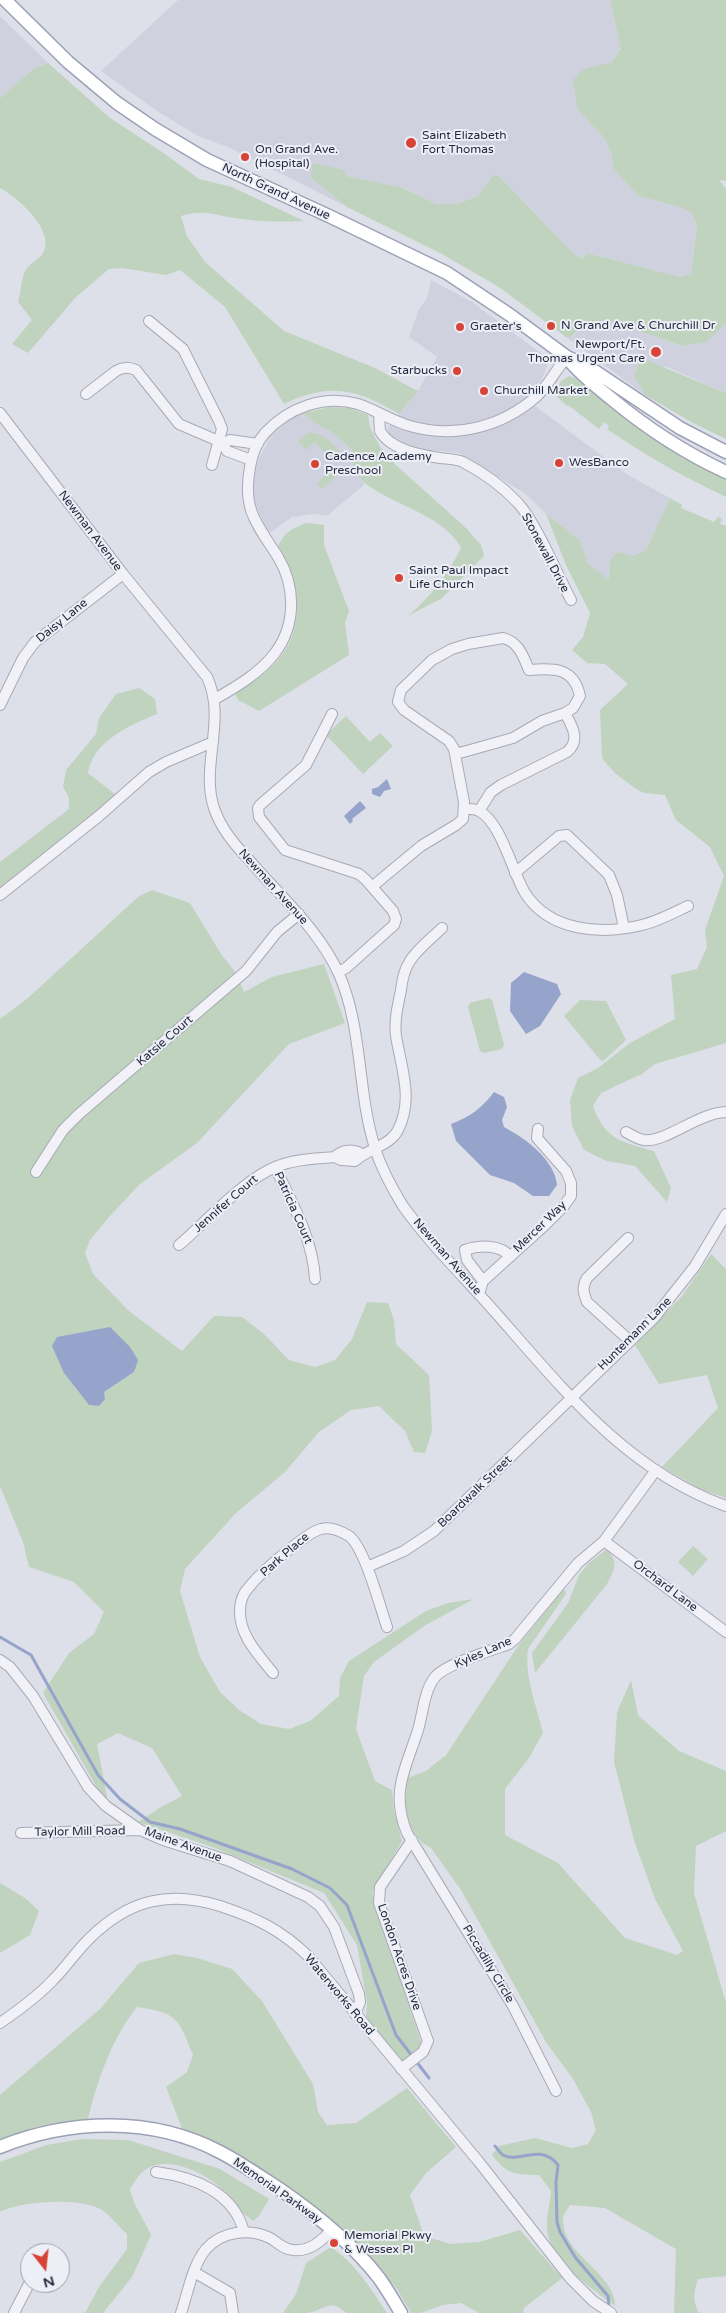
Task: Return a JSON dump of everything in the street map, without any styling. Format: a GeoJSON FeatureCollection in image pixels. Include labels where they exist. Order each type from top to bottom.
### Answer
{"type":"FeatureCollection","features":[{"type":"Feature","properties":{"kind":"main road","name":"North Grand Avenue"},"geometry":{"type":"LineString","coordinates":[[5,0],[68,62],[117,104],[155,129],[207,160],[447,273],[503,309],[567,357],[587,366],[680,428],[726,452]]}},
{"type":"Feature","properties":{"kind":"main road","name":"North Grand Avenue"},"geometry":{"type":"LineString","coordinates":[[567,357],[580,373],[643,424],[692,455],[726,472]]}},
{"type":"Feature","properties":{"kind":"main road","name":"Memorial Parkway"},"geometry":{"type":"LineString","coordinates":[[0,2147],[55,2129],[94,2125],[138,2128],[179,2136],[218,2151],[251,2170],[332,2229],[355,2250],[380,2278],[402,2313]]}},
{"type":"Feature","properties":{"kind":"street"},"geometry":{"type":"LineString","coordinates":[[149,321],[183,349],[220,421],[222,429],[221,443],[212,465]]}},
{"type":"Feature","properties":{"kind":"street"},"geometry":{"type":"LineString","coordinates":[[215,699],[237,686],[274,654],[288,626],[292,604],[288,576],[278,557],[257,527],[251,512],[248,492],[251,460],[264,434],[289,413],[314,403],[344,401],[359,404],[408,426],[425,430],[464,430],[483,426],[505,418],[538,395],[567,357]]}},
{"type":"Feature","properties":{"kind":"street"},"geometry":{"type":"LineString","coordinates":[[86,394],[116,371],[122,368],[131,368],[136,370],[180,424],[221,443],[227,450],[251,460]]}},
{"type":"Feature","properties":{"kind":"street","name":"Newman Avenue"},"geometry":{"type":"LineString","coordinates":[[0,413],[123,574],[202,670],[212,688],[215,699],[211,794],[213,807],[220,826],[299,914],[338,972],[347,993],[354,1021],[375,1149],[395,1193],[407,1211],[570,1398],[617,1442],[656,1470],[695,1492],[726,1506]]}},
{"type":"Feature","properties":{"kind":"street","name":"Stonewall Drive"},"geometry":{"type":"LineString","coordinates":[[379,414],[380,431],[388,440],[401,449],[462,462],[498,486],[519,504],[537,534],[571,600]]}},
{"type":"Feature","properties":{"kind":"street"},"geometry":{"type":"LineString","coordinates":[[221,443],[230,440],[258,444]]}},
{"type":"Feature","properties":{"kind":"street","name":"Daisy Lane"},"geometry":{"type":"LineString","coordinates":[[0,705],[23,658],[35,642],[123,574]]}},
{"type":"Feature","properties":{"kind":"street"},"geometry":{"type":"LineString","coordinates":[[373,886],[426,842],[460,823],[463,818],[464,809],[456,754],[449,741],[404,710],[398,702],[399,694],[412,678],[432,660],[452,649],[468,644],[503,638],[515,644],[529,670],[554,668],[562,670],[572,680],[580,696],[573,708],[565,713],[542,721],[513,738],[456,754]]}},
{"type":"Feature","properties":{"kind":"street"},"geometry":{"type":"LineString","coordinates":[[479,811],[491,792],[501,785],[571,749],[575,734],[565,713]]}},
{"type":"Feature","properties":{"kind":"street"},"geometry":{"type":"LineString","coordinates":[[332,714],[306,765],[258,808],[260,817],[285,850],[358,874],[373,886],[393,911],[396,918],[394,925],[346,968],[338,972]]}},
{"type":"Feature","properties":{"kind":"street"},"geometry":{"type":"LineString","coordinates":[[0,896],[99,816],[149,772],[166,762],[213,742]]}},
{"type":"Feature","properties":{"kind":"street"},"geometry":{"type":"LineString","coordinates":[[464,809],[479,811],[487,816],[515,872],[534,904],[558,921],[593,930],[624,928],[655,921],[688,906]]}},
{"type":"Feature","properties":{"kind":"street"},"geometry":{"type":"LineString","coordinates":[[515,872],[558,836],[567,835],[609,875],[614,883],[624,928]]}},
{"type":"Feature","properties":{"kind":"street","name":"Katsie Court"},"geometry":{"type":"LineString","coordinates":[[36,1172],[58,1136],[79,1114],[246,971],[277,932],[299,914]]}},
{"type":"Feature","properties":{"kind":"street","name":"Jennifer Court"},"geometry":{"type":"LineString","coordinates":[[179,1245],[236,1194],[260,1175],[275,1167],[301,1160],[335,1157],[338,1154],[352,1150],[362,1154],[375,1149],[398,1132],[405,1110],[406,1085],[396,1034],[396,1018],[404,974],[410,960],[442,928]]}},
{"type":"Feature","properties":{"kind":"street"},"geometry":{"type":"LineString","coordinates":[[626,1132],[644,1140],[657,1138],[702,1117],[726,1112]]}},
{"type":"Feature","properties":{"kind":"street","name":"Mercer Way"},"geometry":{"type":"LineString","coordinates":[[483,1280],[563,1207],[571,1196],[570,1178],[538,1138],[538,1129]]}},
{"type":"Feature","properties":{"kind":"street","name":"Patricia Court"},"geometry":{"type":"LineString","coordinates":[[275,1167],[309,1242],[314,1259],[315,1279]]}},
{"type":"Feature","properties":{"kind":"street","name":"Huntemann Lane"},"geometry":{"type":"LineString","coordinates":[[570,1398],[654,1318],[695,1266],[726,1214]]}},
{"type":"Feature","properties":{"kind":"street"},"geometry":{"type":"LineString","coordinates":[[628,1238],[587,1278],[583,1286],[583,1294],[587,1302],[630,1341]]}},
{"type":"Feature","properties":{"kind":"street"},"geometry":{"type":"LineString","coordinates":[[479,1294],[483,1280],[467,1260],[465,1250],[498,1247],[510,1257]]}},
{"type":"Feature","properties":{"kind":"street","name":"Boardwalk Street"},"geometry":{"type":"LineString","coordinates":[[367,1567],[404,1551],[434,1531],[570,1398]]}},
{"type":"Feature","properties":{"kind":"street","name":"Kyles Lane"},"geometry":{"type":"LineString","coordinates":[[412,1840],[399,1809],[400,1782],[418,1731],[431,1684],[435,1677],[446,1669],[509,1644],[578,1563],[604,1541],[656,1470]]}},
{"type":"Feature","properties":{"kind":"street","name":"Park Place"},"geometry":{"type":"LineString","coordinates":[[273,1673],[249,1642],[240,1620],[240,1603],[249,1586],[306,1536],[324,1528],[338,1530],[353,1539],[359,1547],[387,1628]]}},
{"type":"Feature","properties":{"kind":"street","name":"Orchard Lane"},"geometry":{"type":"LineString","coordinates":[[604,1541],[726,1632]]}},
{"type":"Feature","properties":{"kind":"street","name":"Maine Avenue"},"geometry":{"type":"LineString","coordinates":[[0,1660],[10,1667],[33,1696],[96,1798],[140,1830],[163,1840],[230,1862],[308,1897],[320,1906],[334,1926],[359,1994],[360,2002],[355,2014]]}},
{"type":"Feature","properties":{"kind":"street","name":"Taylor Mill Road"},"geometry":{"type":"LineString","coordinates":[[21,1833],[140,1830]]}},
{"type":"Feature","properties":{"kind":"street","name":"London Acres Drive"},"geometry":{"type":"LineString","coordinates":[[404,2066],[423,2052],[428,2041],[379,1904],[378,1895],[380,1887],[412,1840]]}},
{"type":"Feature","properties":{"kind":"street","name":"Piccadilly Circle"},"geometry":{"type":"LineString","coordinates":[[412,1840],[513,2006],[556,2091]]}},
{"type":"Feature","properties":{"kind":"street","name":"Waterworks Road"},"geometry":{"type":"LineString","coordinates":[[0,2023],[52,1981],[108,1920],[140,1903],[181,1898],[212,1904],[258,1919],[279,1931],[308,1956],[355,2014],[404,2066],[570,2278],[593,2301],[608,2311]]}},
{"type":"Feature","properties":{"kind":"street"},"geometry":{"type":"LineString","coordinates":[[156,2172],[186,2178],[219,2194],[232,2205],[244,2232]]}},
{"type":"Feature","properties":{"kind":"street"},"geometry":{"type":"LineString","coordinates":[[181,2313],[194,2272],[206,2249],[219,2239],[244,2232],[270,2238],[283,2247],[294,2251],[314,2245],[332,2229]]}},
{"type":"Feature","properties":{"kind":"street"},"geometry":{"type":"LineString","coordinates":[[194,2272],[230,2292],[233,2313]]}},
{"type":"Feature","properties":{"kind":"street"},"geometry":{"type":"LineString","coordinates":[[14,2313],[24,2293]]}},
{"type":"Feature","properties":{"kind":"shaded area","name":"Saint Elizabeth Fort Thomas"},"geometry":{"type":"Polygon","coordinates":[[[178,0],[610,0],[621,47],[612,62],[583,69],[578,110],[604,138],[612,155],[613,168],[638,196],[680,207],[692,213],[697,225],[691,274],[680,277],[587,253],[583,259],[574,254],[499,176],[478,196],[457,204],[437,204],[400,187],[346,176],[344,170],[311,178],[347,207],[230,148],[198,136],[157,111],[101,71],[178,0]]]}},
{"type":"Feature","properties":{"kind":"shaded area"},"geometry":{"type":"Polygon","coordinates":[[[0,16],[48,63],[33,69],[0,98],[0,16]]]}},
{"type":"Feature","properties":{"kind":"shaded area"},"geometry":{"type":"Polygon","coordinates":[[[431,280],[472,302],[546,357],[548,364],[541,381],[526,396],[538,408],[628,475],[670,498],[646,550],[633,556],[610,561],[609,582],[587,562],[580,540],[546,514],[526,494],[459,453],[423,449],[395,440],[387,435],[388,428],[418,391],[437,357],[409,337],[419,309],[427,298],[431,280]]]}},
{"type":"Feature","properties":{"kind":"shaded area","name":"Newport/Ft. Thomas Urgent Care"},"geometry":{"type":"Polygon","coordinates":[[[606,320],[683,346],[707,342],[726,323],[726,393],[667,367],[637,371],[634,376],[645,395],[566,337],[572,337],[584,324],[606,320]]]}},
{"type":"Feature","properties":{"kind":"shaded area"},"geometry":{"type":"Polygon","coordinates":[[[302,413],[314,423],[332,432],[353,451],[354,468],[365,484],[327,516],[314,514],[292,517],[271,532],[267,532],[255,503],[253,483],[257,462],[271,436],[288,421],[302,413]]]}},
{"type":"Feature","properties":{"kind":"green space"},"geometry":{"type":"Polygon","coordinates":[[[610,0],[726,0],[726,181],[719,180],[726,189],[726,323],[707,342],[683,346],[606,320],[584,324],[571,337],[566,337],[499,287],[442,254],[347,207],[311,178],[312,163],[344,170],[346,176],[400,187],[437,204],[457,204],[478,196],[494,175],[499,176],[574,254],[583,259],[587,253],[680,277],[691,274],[697,225],[692,213],[680,207],[638,196],[613,168],[612,155],[604,138],[578,110],[573,80],[583,69],[612,62],[621,48],[610,0]]]}},
{"type":"Feature","properties":{"kind":"green space"},"geometry":{"type":"Polygon","coordinates":[[[48,63],[110,118],[199,179],[232,187],[304,221],[258,221],[205,213],[181,216],[187,236],[205,262],[284,331],[375,368],[418,391],[399,414],[370,399],[343,391],[315,393],[284,404],[225,307],[180,270],[166,275],[122,268],[109,269],[76,297],[28,353],[12,344],[32,320],[18,302],[25,271],[42,254],[46,242],[44,233],[32,215],[24,206],[0,188],[0,98],[33,69],[48,63]]]}},
{"type":"Feature","properties":{"kind":"green space"},"geometry":{"type":"Polygon","coordinates":[[[641,358],[726,393],[726,439],[693,423],[645,395],[634,376],[641,358]]]}},
{"type":"Feature","properties":{"kind":"green space"},"geometry":{"type":"Polygon","coordinates":[[[569,376],[575,378],[629,421],[665,446],[704,469],[726,479],[726,497],[680,474],[636,448],[607,429],[609,426],[604,422],[599,429],[567,406],[557,397],[556,392],[561,381],[569,376]]]}},
{"type":"Feature","properties":{"kind":"green space"},"geometry":{"type":"Polygon","coordinates":[[[330,407],[350,408],[368,415],[370,427],[380,447],[396,465],[466,528],[481,545],[484,556],[442,598],[408,616],[438,585],[461,548],[451,534],[438,523],[387,497],[360,478],[354,467],[353,451],[332,432],[314,423],[302,413],[330,407]]]}},
{"type":"Feature","properties":{"kind":"green space"},"geometry":{"type":"Polygon","coordinates":[[[307,433],[318,434],[328,440],[337,448],[343,458],[333,462],[315,442],[306,450],[298,442],[307,433]]]}},
{"type":"Feature","properties":{"kind":"green space"},"geometry":{"type":"Polygon","coordinates":[[[331,470],[336,476],[322,489],[317,483],[331,470]]]}},
{"type":"Feature","properties":{"kind":"green space"},"geometry":{"type":"Polygon","coordinates":[[[670,498],[682,505],[681,508],[714,522],[718,517],[722,519],[720,524],[726,526],[726,1043],[655,1064],[642,1074],[601,1093],[593,1106],[603,1126],[609,1133],[624,1142],[654,1151],[671,1188],[667,1202],[635,1166],[607,1161],[584,1150],[572,1126],[570,1100],[578,1078],[598,1068],[630,1043],[675,1019],[671,975],[697,969],[707,947],[705,930],[724,876],[710,847],[676,820],[665,795],[644,793],[636,789],[616,774],[602,758],[600,710],[628,684],[605,664],[587,663],[572,650],[583,637],[590,613],[566,565],[546,514],[580,540],[587,562],[609,581],[610,561],[617,552],[633,556],[646,550],[670,498]]]}},
{"type":"Feature","properties":{"kind":"green space"},"geometry":{"type":"Polygon","coordinates":[[[306,523],[324,525],[324,545],[349,611],[345,623],[349,655],[259,711],[238,700],[235,694],[272,667],[290,642],[297,614],[297,600],[291,571],[278,546],[289,532],[306,523]]]}},
{"type":"Feature","properties":{"kind":"green space"},"geometry":{"type":"Polygon","coordinates":[[[139,688],[155,699],[157,714],[125,729],[105,743],[91,762],[88,773],[116,795],[0,893],[0,862],[69,809],[69,798],[63,787],[66,770],[96,734],[99,718],[116,694],[139,688]]]}},
{"type":"Feature","properties":{"kind":"green space"},"geometry":{"type":"Polygon","coordinates":[[[346,716],[370,742],[380,733],[393,746],[363,774],[326,735],[346,716]]]}},
{"type":"Feature","properties":{"kind":"green space"},"geometry":{"type":"Polygon","coordinates":[[[152,890],[190,903],[221,954],[236,973],[244,992],[272,977],[324,964],[345,1023],[289,1044],[197,1143],[140,1184],[90,1240],[85,1253],[93,1274],[129,1311],[182,1351],[214,1316],[242,1317],[264,1334],[289,1360],[315,1367],[335,1360],[352,1339],[367,1302],[388,1303],[394,1320],[396,1344],[429,1375],[432,1431],[425,1453],[414,1452],[405,1431],[379,1406],[351,1410],[319,1432],[285,1472],[236,1513],[185,1569],[180,1591],[200,1657],[220,1692],[239,1710],[261,1724],[289,1729],[310,1721],[339,1696],[340,1678],[349,1661],[426,1611],[448,1603],[474,1599],[424,1626],[374,1662],[364,1676],[356,1729],[375,1781],[392,1790],[394,1811],[402,1841],[372,1893],[421,2042],[420,2048],[403,2061],[395,2055],[366,2017],[367,2002],[357,1945],[324,1893],[212,1847],[138,1822],[182,1796],[152,1748],[118,1733],[97,1744],[108,1802],[96,1786],[43,1693],[69,1653],[94,1634],[104,1612],[74,1582],[29,1567],[23,1542],[0,1486],[0,1019],[28,998],[139,896],[152,890]],[[134,1372],[64,1373],[89,1405],[99,1406],[104,1392],[134,1372]]]}},
{"type":"Feature","properties":{"kind":"green space"},"geometry":{"type":"Polygon","coordinates":[[[489,998],[492,1000],[504,1045],[502,1049],[484,1053],[480,1051],[468,1007],[470,1003],[489,998]]]}},
{"type":"Feature","properties":{"kind":"green space"},"geometry":{"type":"Polygon","coordinates":[[[580,1000],[606,1001],[626,1040],[602,1062],[564,1016],[580,1000]]]}},
{"type":"Feature","properties":{"kind":"green space"},"geometry":{"type":"Polygon","coordinates":[[[711,1254],[726,1269],[726,1498],[700,1489],[662,1467],[718,1408],[707,1375],[659,1384],[635,1345],[682,1296],[711,1254]]]}},
{"type":"Feature","properties":{"kind":"green space"},"geometry":{"type":"Polygon","coordinates":[[[693,1546],[708,1559],[693,1576],[678,1562],[693,1546]]]}},
{"type":"Feature","properties":{"kind":"green space"},"geometry":{"type":"Polygon","coordinates":[[[607,1549],[613,1559],[614,1566],[607,1584],[535,1673],[532,1653],[568,1603],[579,1575],[589,1563],[607,1549]]]}},
{"type":"Feature","properties":{"kind":"green space"},"geometry":{"type":"Polygon","coordinates":[[[563,1590],[566,1591],[566,1594],[528,1649],[529,1681],[543,1733],[529,1758],[505,1789],[505,1835],[558,1863],[625,1938],[677,1955],[683,1951],[655,1899],[634,1840],[614,1762],[617,1712],[631,1680],[638,1715],[679,1751],[726,1771],[726,1831],[696,1846],[694,1893],[726,2003],[726,2276],[698,2279],[694,2296],[699,2313],[674,2313],[676,2249],[605,2208],[570,2205],[563,2216],[565,2232],[577,2251],[609,2286],[614,2296],[615,2306],[595,2291],[564,2263],[550,2241],[547,2225],[551,2191],[539,2175],[524,2175],[507,2170],[492,2155],[499,2146],[535,2138],[572,2148],[588,2144],[596,2130],[591,2112],[573,2079],[546,2042],[461,1890],[431,1848],[421,1842],[412,1829],[404,1808],[408,1778],[426,1771],[446,1755],[518,1646],[563,1590]]]}},
{"type":"Feature","properties":{"kind":"green space"},"geometry":{"type":"Polygon","coordinates":[[[0,1883],[25,1898],[39,1911],[30,1935],[0,1953],[0,1883]]]}},
{"type":"Feature","properties":{"kind":"green space"},"geometry":{"type":"Polygon","coordinates":[[[174,1954],[197,1958],[232,1969],[262,2001],[313,2084],[318,2112],[327,2125],[356,2123],[407,2088],[456,2147],[426,2173],[410,2195],[424,2236],[451,2244],[479,2242],[520,2230],[562,2278],[524,2308],[523,2313],[479,2313],[461,2303],[443,2305],[421,2313],[411,2313],[397,2289],[351,2236],[233,2151],[183,2131],[166,2087],[187,2072],[193,2055],[180,2025],[175,2019],[151,2009],[137,2007],[120,2032],[106,2060],[88,2119],[38,2126],[0,2140],[0,2095],[100,2009],[139,1963],[174,1954]]]}},
{"type":"Feature","properties":{"kind":"green space"},"geometry":{"type":"Polygon","coordinates":[[[82,2139],[128,2140],[220,2169],[269,2199],[259,2216],[253,2221],[217,2185],[202,2175],[174,2165],[156,2165],[148,2168],[138,2177],[130,2189],[136,2206],[151,2235],[132,2277],[103,2313],[85,2313],[99,2287],[127,2249],[127,2234],[102,2210],[80,2203],[36,2203],[0,2212],[0,2162],[46,2145],[82,2139]]]}},
{"type":"Feature","properties":{"kind":"green space"},"geometry":{"type":"Polygon","coordinates":[[[331,2247],[340,2253],[355,2269],[387,2313],[346,2313],[335,2306],[327,2306],[308,2313],[283,2313],[296,2294],[306,2263],[331,2247]]]}},
{"type":"Feature","properties":{"kind":"water"},"geometry":{"type":"Polygon","coordinates":[[[387,779],[391,789],[384,791],[380,797],[372,794],[372,789],[378,787],[387,779]]]}},
{"type":"Feature","properties":{"kind":"water"},"geometry":{"type":"Polygon","coordinates":[[[360,801],[366,808],[352,819],[353,821],[350,824],[344,816],[360,801]]]}},
{"type":"Feature","properties":{"kind":"water"},"geometry":{"type":"Polygon","coordinates":[[[524,972],[557,984],[561,994],[540,1026],[526,1034],[510,1011],[511,983],[524,972]]]}},
{"type":"Feature","properties":{"kind":"water"},"geometry":{"type":"Polygon","coordinates":[[[494,1092],[504,1097],[507,1107],[502,1120],[504,1127],[521,1137],[538,1151],[551,1167],[557,1185],[549,1196],[533,1196],[514,1183],[490,1175],[456,1141],[451,1124],[475,1111],[494,1092]]]}},
{"type":"Feature","properties":{"kind":"water"},"geometry":{"type":"Polygon","coordinates":[[[110,1327],[130,1347],[138,1360],[134,1372],[104,1392],[105,1399],[99,1406],[89,1405],[64,1373],[52,1346],[57,1337],[110,1327]]]}},
{"type":"Feature","properties":{"kind":"waterway"},"geometry":{"type":"LineString","coordinates":[[0,1637],[31,1655],[98,1775],[120,1799],[150,1822],[180,1829],[292,1869],[330,1888],[347,1905],[396,2035],[429,2078]]}},
{"type":"Feature","properties":{"kind":"waterway"},"geometry":{"type":"LineString","coordinates":[[495,2146],[503,2155],[509,2157],[544,2155],[551,2158],[558,2165],[556,2182],[557,2222],[560,2232],[575,2257],[608,2296],[609,2308]]}},
{"type":"Feature","properties":{"kind":"place","name":"Saint Elizabeth Fort Thomas"},"geometry":{"type":"Point","coordinates":[411,143]}},
{"type":"Feature","properties":{"kind":"place","name":"On Grand Ave. (Hospital)"},"geometry":{"type":"Point","coordinates":[245,157]}},
{"type":"Feature","properties":{"kind":"place","name":"N Grand Ave & Churchill Dr"},"geometry":{"type":"Point","coordinates":[551,326]}},
{"type":"Feature","properties":{"kind":"place","name":"Graeter's"},"geometry":{"type":"Point","coordinates":[460,327]}},
{"type":"Feature","properties":{"kind":"place","name":"Newport/Ft. Thomas Urgent Care"},"geometry":{"type":"Point","coordinates":[656,352]}},
{"type":"Feature","properties":{"kind":"place","name":"Starbucks"},"geometry":{"type":"Point","coordinates":[457,371]}},
{"type":"Feature","properties":{"kind":"place","name":"Churchill Market"},"geometry":{"type":"Point","coordinates":[484,391]}},
{"type":"Feature","properties":{"kind":"place","name":"WesBanco"},"geometry":{"type":"Point","coordinates":[559,463]}},
{"type":"Feature","properties":{"kind":"place","name":"Cadence Academy Preschool"},"geometry":{"type":"Point","coordinates":[315,464]}},
{"type":"Feature","properties":{"kind":"place","name":"Saint Paul Impact Life Church"},"geometry":{"type":"Point","coordinates":[399,578]}},
{"type":"Feature","properties":{"kind":"place","name":"Memorial Pkwy & Wessex Pl"},"geometry":{"type":"Point","coordinates":[334,2243]}}]}
